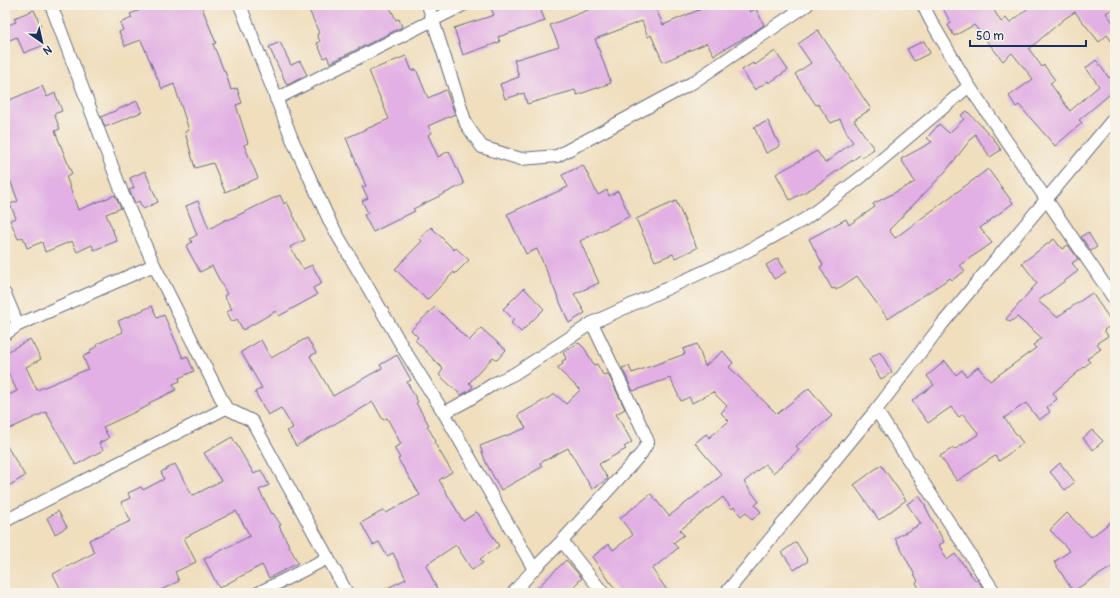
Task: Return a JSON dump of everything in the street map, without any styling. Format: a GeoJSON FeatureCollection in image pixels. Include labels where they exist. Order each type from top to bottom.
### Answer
{"type":"FeatureCollection","features":[{"type":"Feature","properties":{"kind":"street"},"geometry":{"type":"LineString","coordinates":[[51,5],[122,195],[154,265],[226,408],[252,421],[348,593]]}},
{"type":"Feature","properties":{"kind":"street"},"geometry":{"type":"LineString","coordinates":[[240,5],[292,139],[332,224],[534,569]]}},
{"type":"Feature","properties":{"kind":"street"},"geometry":{"type":"LineString","coordinates":[[428,5],[466,124],[482,147],[521,159],[557,156],[692,84],[807,5]]}},
{"type":"Feature","properties":{"kind":"street"},"geometry":{"type":"LineString","coordinates":[[276,99],[463,5]]}},
{"type":"Feature","properties":{"kind":"street"},"geometry":{"type":"LineString","coordinates":[[923,5],[969,86],[1115,300]]}},
{"type":"Feature","properties":{"kind":"street"},"geometry":{"type":"LineString","coordinates":[[444,413],[495,383],[514,374],[592,323],[744,253],[805,219],[860,178],[969,86]]}},
{"type":"Feature","properties":{"kind":"street"},"geometry":{"type":"LineString","coordinates":[[726,593],[876,410],[943,323],[1115,117]]}},
{"type":"Feature","properties":{"kind":"street"},"geometry":{"type":"LineString","coordinates":[[5,334],[18,325],[154,265]]}},
{"type":"Feature","properties":{"kind":"street"},"geometry":{"type":"LineString","coordinates":[[5,294],[18,325]]}},
{"type":"Feature","properties":{"kind":"street"},"geometry":{"type":"LineString","coordinates":[[513,593],[640,454],[648,442],[592,323]]}},
{"type":"Feature","properties":{"kind":"street"},"geometry":{"type":"LineString","coordinates":[[5,521],[226,408]]}},
{"type":"Feature","properties":{"kind":"street"},"geometry":{"type":"LineString","coordinates":[[876,410],[995,593]]}},
{"type":"Feature","properties":{"kind":"street"},"geometry":{"type":"LineString","coordinates":[[562,541],[603,593]]}},
{"type":"Feature","properties":{"kind":"street"},"geometry":{"type":"LineString","coordinates":[[258,593],[328,558]]}},
{"type":"Feature","properties":{"kind":"building"},"geometry":{"type":"Polygon","coordinates":[[[153,5],[201,5],[216,43],[213,44],[225,71],[231,90],[237,88],[242,103],[236,105],[248,143],[244,145],[258,178],[225,192],[213,163],[195,168],[185,132],[189,130],[174,84],[162,89],[141,40],[125,46],[119,32],[123,30],[120,23],[132,18],[130,14],[153,5]]]}},
{"type":"Feature","properties":{"kind":"building"},"geometry":{"type":"Polygon","coordinates":[[[307,5],[389,5],[396,20],[399,19],[402,27],[330,63],[327,56],[324,58],[317,43],[320,42],[317,34],[319,33],[307,5]]]}},
{"type":"Feature","properties":{"kind":"building"},"geometry":{"type":"Polygon","coordinates":[[[499,5],[539,5],[545,21],[498,37],[500,42],[463,55],[454,28],[494,15],[491,8],[499,5]]]}},
{"type":"Feature","properties":{"kind":"building"},"geometry":{"type":"Polygon","coordinates":[[[592,5],[654,5],[663,25],[701,9],[699,5],[747,5],[750,12],[756,9],[764,25],[714,55],[707,43],[663,62],[651,35],[648,37],[642,21],[595,39],[611,83],[577,95],[575,90],[527,104],[524,93],[505,99],[500,84],[519,77],[514,60],[559,46],[550,25],[593,8],[592,5]]]}},
{"type":"Feature","properties":{"kind":"building"},"geometry":{"type":"Polygon","coordinates":[[[941,5],[991,5],[1001,22],[1006,18],[1010,23],[1032,5],[1115,5],[1115,7],[1106,13],[1115,25],[1115,46],[1107,35],[1099,42],[1075,12],[1064,19],[1029,49],[1042,67],[1044,65],[1055,80],[1050,83],[1070,111],[1099,86],[1086,68],[1096,60],[1109,78],[1115,73],[1115,90],[1079,120],[1082,123],[1055,146],[1019,105],[1016,107],[1009,96],[1033,79],[1012,53],[1003,61],[974,25],[954,36],[948,25],[951,23],[941,5]]]}},
{"type":"Feature","properties":{"kind":"building"},"geometry":{"type":"Polygon","coordinates":[[[34,10],[41,26],[37,27],[44,45],[24,53],[17,37],[5,42],[5,26],[16,22],[14,18],[34,10]]]}},
{"type":"Feature","properties":{"kind":"building"},"geometry":{"type":"Polygon","coordinates":[[[818,30],[871,109],[854,120],[874,149],[862,157],[860,155],[814,187],[790,200],[776,174],[817,151],[825,163],[853,142],[840,119],[831,123],[818,104],[816,105],[795,74],[811,63],[798,44],[818,30]]]}},
{"type":"Feature","properties":{"kind":"building"},"geometry":{"type":"Polygon","coordinates":[[[924,41],[930,53],[914,61],[907,49],[924,41]]]}},
{"type":"Feature","properties":{"kind":"building"},"geometry":{"type":"Polygon","coordinates":[[[280,42],[291,65],[300,61],[307,75],[287,85],[269,47],[280,42]]]}},
{"type":"Feature","properties":{"kind":"building"},"geometry":{"type":"Polygon","coordinates":[[[775,51],[788,70],[769,83],[768,81],[755,90],[742,70],[753,63],[755,65],[775,51]]]}},
{"type":"Feature","properties":{"kind":"building"},"geometry":{"type":"Polygon","coordinates":[[[406,56],[412,71],[416,69],[428,98],[446,90],[455,114],[428,126],[432,133],[428,135],[438,157],[449,151],[464,184],[413,209],[415,211],[373,232],[364,215],[368,213],[362,201],[368,198],[362,187],[366,186],[346,138],[389,119],[369,71],[406,56]]]}},
{"type":"Feature","properties":{"kind":"building"},"geometry":{"type":"Polygon","coordinates":[[[42,86],[47,97],[55,93],[62,111],[54,114],[60,129],[55,131],[72,174],[66,176],[78,210],[115,195],[121,208],[106,214],[117,241],[94,250],[92,245],[77,252],[72,241],[45,252],[42,242],[27,248],[23,237],[18,239],[10,220],[16,218],[10,204],[18,201],[5,167],[5,102],[42,86]]]}},
{"type":"Feature","properties":{"kind":"building"},"geometry":{"type":"Polygon","coordinates":[[[137,101],[142,112],[105,127],[101,117],[137,101]]]}},
{"type":"Feature","properties":{"kind":"building"},"geometry":{"type":"Polygon","coordinates":[[[967,111],[993,138],[1001,150],[990,157],[975,134],[945,172],[889,230],[895,238],[988,169],[1013,203],[980,228],[992,243],[960,265],[965,271],[952,280],[950,278],[888,319],[857,276],[836,290],[835,288],[832,289],[820,267],[823,265],[809,239],[846,219],[849,225],[875,207],[873,204],[915,182],[901,159],[932,142],[927,138],[939,124],[949,133],[964,119],[961,115],[967,111]]]}},
{"type":"Feature","properties":{"kind":"building"},"geometry":{"type":"Polygon","coordinates":[[[768,121],[780,146],[766,153],[754,127],[768,121]]]}},
{"type":"Feature","properties":{"kind":"building"},"geometry":{"type":"Polygon","coordinates":[[[583,165],[598,195],[607,190],[609,196],[618,191],[630,216],[580,241],[599,283],[574,294],[585,313],[569,323],[537,249],[526,254],[507,214],[568,187],[562,175],[583,165]]]}},
{"type":"Feature","properties":{"kind":"building"},"geometry":{"type":"Polygon","coordinates":[[[145,171],[158,202],[143,209],[139,201],[135,203],[129,190],[134,188],[130,178],[145,171]]]}},
{"type":"Feature","properties":{"kind":"building"},"geometry":{"type":"Polygon","coordinates":[[[280,195],[284,204],[287,202],[305,240],[290,247],[303,269],[312,265],[322,283],[313,288],[317,295],[279,316],[276,311],[243,330],[237,319],[232,322],[227,312],[232,309],[224,296],[227,294],[212,266],[200,272],[186,246],[192,242],[190,239],[197,235],[186,206],[198,201],[209,229],[227,219],[228,220],[280,195]]]}},
{"type":"Feature","properties":{"kind":"building"},"geometry":{"type":"Polygon","coordinates":[[[676,201],[697,248],[675,258],[673,254],[655,261],[636,219],[676,201]]]}},
{"type":"Feature","properties":{"kind":"building"},"geometry":{"type":"Polygon","coordinates":[[[431,227],[454,250],[456,248],[469,260],[455,274],[454,272],[427,300],[395,269],[422,241],[420,239],[431,227]]]}},
{"type":"Feature","properties":{"kind":"building"},"geometry":{"type":"Polygon","coordinates":[[[1088,232],[1097,247],[1091,251],[1081,237],[1088,232]]]}},
{"type":"Feature","properties":{"kind":"building"},"geometry":{"type":"Polygon","coordinates":[[[1054,239],[1062,249],[1068,245],[1078,259],[1072,263],[1078,271],[1038,301],[1057,317],[1092,293],[1113,324],[1104,330],[1108,336],[1097,343],[1101,349],[1087,359],[1090,362],[1053,393],[1057,399],[1047,407],[1050,412],[1039,420],[1026,403],[1004,418],[1023,443],[999,461],[995,456],[957,481],[940,456],[953,448],[954,450],[979,434],[963,414],[959,417],[951,407],[928,423],[912,401],[934,385],[927,376],[945,361],[956,375],[962,370],[966,376],[978,367],[990,381],[1036,348],[1033,345],[1042,338],[1017,317],[1010,322],[1006,319],[1037,283],[1022,263],[1054,239]]]}},
{"type":"Feature","properties":{"kind":"building"},"geometry":{"type":"Polygon","coordinates":[[[778,258],[786,272],[774,279],[766,265],[778,258]]]}},
{"type":"Feature","properties":{"kind":"building"},"geometry":{"type":"Polygon","coordinates":[[[524,288],[544,309],[521,332],[511,323],[514,320],[503,309],[524,288]]]}},
{"type":"Feature","properties":{"kind":"building"},"geometry":{"type":"Polygon","coordinates":[[[152,306],[157,318],[164,315],[183,358],[187,356],[194,371],[179,378],[180,381],[173,384],[176,390],[149,403],[150,405],[103,427],[109,438],[99,443],[103,450],[76,465],[46,412],[5,431],[5,397],[17,391],[5,366],[5,353],[30,339],[41,359],[26,367],[37,390],[88,369],[83,356],[91,353],[90,350],[98,346],[97,344],[123,332],[118,321],[152,306]]]}},
{"type":"Feature","properties":{"kind":"building"},"geometry":{"type":"Polygon","coordinates":[[[435,307],[469,341],[481,328],[506,350],[497,360],[493,357],[469,383],[473,386],[470,390],[461,395],[439,375],[443,369],[415,340],[418,337],[411,330],[435,307]]]}},
{"type":"Feature","properties":{"kind":"building"},"geometry":{"type":"Polygon","coordinates":[[[307,338],[316,353],[310,356],[333,396],[382,368],[380,365],[397,355],[411,380],[407,382],[418,402],[416,403],[429,425],[427,426],[436,441],[434,442],[452,472],[439,480],[463,521],[477,512],[499,546],[480,559],[483,563],[472,570],[456,545],[426,565],[437,589],[428,593],[377,593],[406,579],[393,553],[387,556],[379,542],[373,545],[361,523],[384,510],[386,513],[420,495],[398,459],[400,458],[394,448],[401,444],[387,418],[383,420],[373,402],[296,446],[287,431],[293,428],[281,408],[268,415],[255,392],[262,388],[241,352],[261,340],[271,358],[307,338]]]}},
{"type":"Feature","properties":{"kind":"building"},"geometry":{"type":"Polygon","coordinates":[[[579,343],[585,349],[594,365],[597,364],[603,375],[608,374],[625,409],[616,414],[632,442],[624,447],[626,449],[599,464],[608,479],[592,489],[568,448],[540,463],[542,467],[501,490],[486,463],[480,446],[526,428],[518,415],[555,394],[566,404],[580,390],[557,368],[563,364],[562,361],[566,359],[563,352],[579,343]]]}},
{"type":"Feature","properties":{"kind":"building"},"geometry":{"type":"Polygon","coordinates":[[[697,344],[705,366],[723,351],[733,363],[729,367],[777,414],[809,388],[832,416],[796,446],[799,450],[773,473],[765,464],[744,482],[759,502],[755,505],[761,512],[752,520],[746,512],[741,516],[734,507],[732,509],[723,497],[680,530],[684,535],[673,543],[678,548],[652,569],[669,593],[618,593],[592,557],[609,544],[613,550],[633,535],[620,518],[651,494],[669,516],[722,475],[695,443],[706,434],[709,438],[729,421],[721,413],[727,406],[713,392],[692,403],[689,397],[681,401],[670,378],[633,391],[622,368],[629,366],[632,373],[685,354],[683,349],[697,344]]]}},
{"type":"Feature","properties":{"kind":"building"},"geometry":{"type":"Polygon","coordinates":[[[880,352],[892,372],[881,379],[869,359],[880,352]]]}},
{"type":"Feature","properties":{"kind":"building"},"geometry":{"type":"Polygon","coordinates":[[[1092,430],[1103,441],[1093,450],[1083,438],[1092,430]]]}},
{"type":"Feature","properties":{"kind":"building"},"geometry":{"type":"Polygon","coordinates":[[[232,437],[254,474],[261,470],[269,485],[259,490],[272,514],[273,513],[281,525],[279,526],[298,563],[269,578],[262,565],[219,588],[204,559],[250,536],[236,511],[184,538],[196,562],[175,572],[179,581],[155,593],[63,593],[53,574],[94,553],[89,540],[131,521],[121,502],[130,498],[128,493],[141,487],[143,490],[164,479],[161,472],[175,464],[192,495],[221,481],[204,453],[232,437]]]}},
{"type":"Feature","properties":{"kind":"building"},"geometry":{"type":"Polygon","coordinates":[[[5,443],[25,476],[5,488],[5,443]]]}},
{"type":"Feature","properties":{"kind":"building"},"geometry":{"type":"Polygon","coordinates":[[[1060,463],[1075,482],[1065,490],[1050,472],[1060,463]]]}},
{"type":"Feature","properties":{"kind":"building"},"geometry":{"type":"Polygon","coordinates":[[[881,465],[906,500],[879,520],[854,485],[881,465]]]}},
{"type":"Feature","properties":{"kind":"building"},"geometry":{"type":"Polygon","coordinates":[[[919,496],[926,506],[944,542],[939,545],[947,560],[955,554],[976,581],[978,580],[986,593],[922,593],[916,583],[918,581],[895,538],[921,524],[907,504],[919,496]]]}},
{"type":"Feature","properties":{"kind":"building"},"geometry":{"type":"Polygon","coordinates":[[[58,511],[67,527],[55,534],[47,518],[58,511]]]}},
{"type":"Feature","properties":{"kind":"building"},"geometry":{"type":"Polygon","coordinates":[[[1067,513],[1091,537],[1115,519],[1115,565],[1073,591],[1054,562],[1070,551],[1050,530],[1067,513]]]}},
{"type":"Feature","properties":{"kind":"building"},"geometry":{"type":"Polygon","coordinates":[[[796,542],[808,561],[794,570],[782,552],[796,542]]]}},
{"type":"Feature","properties":{"kind":"building"},"geometry":{"type":"Polygon","coordinates":[[[566,560],[582,578],[567,593],[532,593],[566,560]]]}}]}
